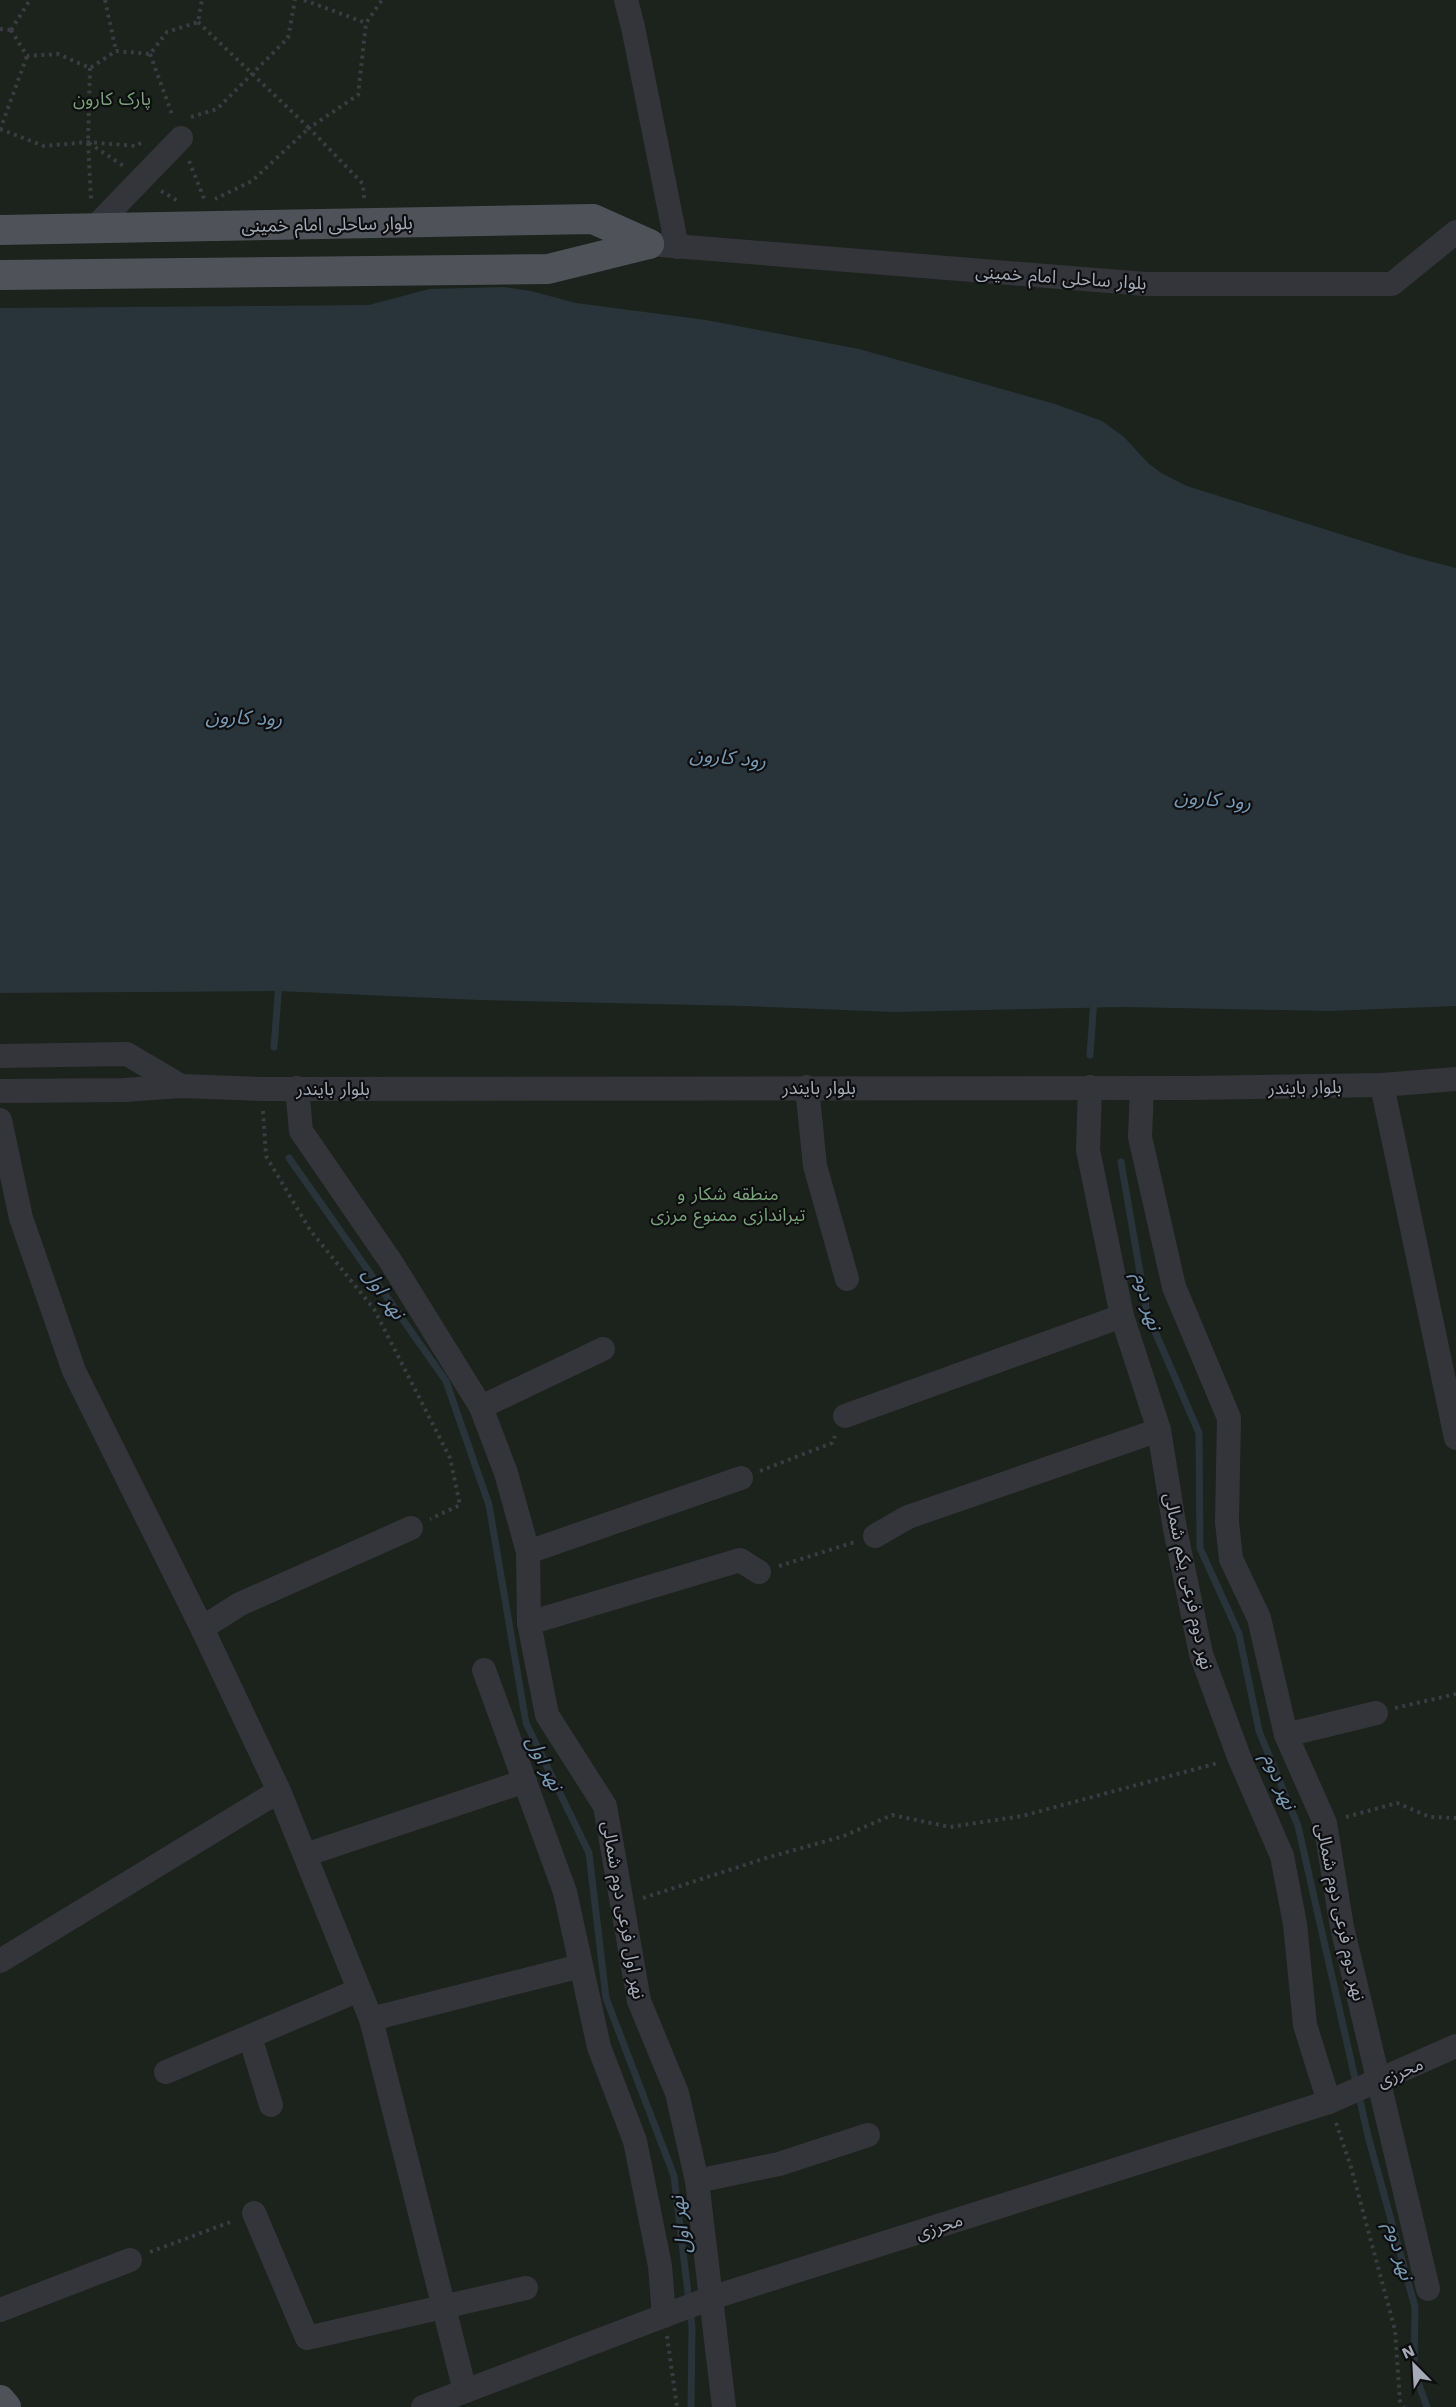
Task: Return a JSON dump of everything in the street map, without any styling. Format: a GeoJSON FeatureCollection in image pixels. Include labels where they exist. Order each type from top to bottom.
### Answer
{"type":"FeatureCollection","features":[{"type":"Feature","properties":{"kind":"main road","name":"بلوار ساحلی امام خمینی"},"geometry":{"type":"LineString","coordinates":[[0,230],[592,219],[663,245]]}},
{"type":"Feature","properties":{"kind":"main road","name":"بلوار ساحلی امام خمینی"},"geometry":{"type":"LineString","coordinates":[[0,275],[548,269],[663,245]]}},
{"type":"Feature","properties":{"kind":"main road"},"geometry":{"type":"LineString","coordinates":[[0,2400],[6,2407]]}},
{"type":"Feature","properties":{"kind":"street"},"geometry":{"type":"LineString","coordinates":[[626,0],[633,27],[663,245]]}},
{"type":"Feature","properties":{"kind":"street"},"geometry":{"type":"LineString","coordinates":[[93,229],[183,128]]}},
{"type":"Feature","properties":{"kind":"street","name":"بلوار ساحلی امام خمینی"},"geometry":{"type":"LineString","coordinates":[[663,245],[1146,284],[1392,284],[1456,232]]}},
{"type":"Feature","properties":{"kind":"street","name":"بلوار بایندر"},"geometry":{"type":"LineString","coordinates":[[0,1056],[127,1054],[182,1086]]}},
{"type":"Feature","properties":{"kind":"street","name":"بلوار بایندر"},"geometry":{"type":"LineString","coordinates":[[0,1091],[124,1090],[182,1086],[262,1089],[1142,1088],[1382,1085],[1456,1079]]}},
{"type":"Feature","properties":{"kind":"street"},"geometry":{"type":"LineString","coordinates":[[1382,1085],[1456,1438]]}},
{"type":"Feature","properties":{"kind":"street"},"geometry":{"type":"LineString","coordinates":[[807,1087],[815,1166],[847,1279]]}},
{"type":"Feature","properties":{"kind":"street","name":"نهر دوم فرعی یکم شمالی"},"geometry":{"type":"LineString","coordinates":[[1090,1087],[1088,1150],[1122,1316],[1159,1430],[1175,1529],[1201,1654],[1239,1757],[1282,1856],[1294,1924],[1305,2025],[1336,2099]]}},
{"type":"Feature","properties":{"kind":"street","name":"نهر اول فرعی دوم شمالی"},"geometry":{"type":"LineString","coordinates":[[297,1088],[301,1131],[392,1262],[481,1407],[506,1473],[528,1552],[530,1623],[547,1714],[605,1806],[639,2001],[677,2093],[697,2181],[706,2300],[724,2407]]}},
{"type":"Feature","properties":{"kind":"street","name":"نهر دوم فرعی دوم شمالی"},"geometry":{"type":"LineString","coordinates":[[1142,1088],[1140,1137],[1174,1287],[1229,1418],[1227,1522],[1232,1559],[1259,1618],[1286,1735],[1325,1823],[1341,1927],[1374,2084],[1428,2289]]}},
{"type":"Feature","properties":{"kind":"street"},"geometry":{"type":"LineString","coordinates":[[0,1120],[21,1218],[74,1371],[202,1628],[279,1791],[371,2019],[465,2391]]}},
{"type":"Feature","properties":{"kind":"street"},"geometry":{"type":"LineString","coordinates":[[845,1416],[1122,1316]]}},
{"type":"Feature","properties":{"kind":"street"},"geometry":{"type":"LineString","coordinates":[[481,1407],[603,1349]]}},
{"type":"Feature","properties":{"kind":"street"},"geometry":{"type":"LineString","coordinates":[[875,1536],[908,1517],[1159,1430]]}},
{"type":"Feature","properties":{"kind":"street"},"geometry":{"type":"LineString","coordinates":[[528,1552],[741,1478]]}},
{"type":"Feature","properties":{"kind":"street"},"geometry":{"type":"LineString","coordinates":[[202,1628],[240,1604],[411,1528]]}},
{"type":"Feature","properties":{"kind":"street"},"geometry":{"type":"LineString","coordinates":[[530,1623],[740,1560],[759,1572]]}},
{"type":"Feature","properties":{"kind":"street"},"geometry":{"type":"LineString","coordinates":[[484,1670],[565,1892],[599,2047],[635,2141],[671,2314]]}},
{"type":"Feature","properties":{"kind":"street"},"geometry":{"type":"LineString","coordinates":[[1286,1735],[1376,1713]]}},
{"type":"Feature","properties":{"kind":"street"},"geometry":{"type":"LineString","coordinates":[[305,1855],[525,1781]]}},
{"type":"Feature","properties":{"kind":"street"},"geometry":{"type":"LineString","coordinates":[[0,1961],[279,1791]]}},
{"type":"Feature","properties":{"kind":"street"},"geometry":{"type":"LineString","coordinates":[[371,2019],[580,1966]]}},
{"type":"Feature","properties":{"kind":"street"},"geometry":{"type":"LineString","coordinates":[[166,2072],[359,1990]]}},
{"type":"Feature","properties":{"kind":"street"},"geometry":{"type":"LineString","coordinates":[[250,2037],[271,2105]]}},
{"type":"Feature","properties":{"kind":"street","name":"محرزی"},"geometry":{"type":"LineString","coordinates":[[423,2407],[706,2300],[1336,2099],[1456,2046]]}},
{"type":"Feature","properties":{"kind":"street"},"geometry":{"type":"LineString","coordinates":[[697,2181],[779,2164],[868,2135]]}},
{"type":"Feature","properties":{"kind":"street"},"geometry":{"type":"LineString","coordinates":[[254,2212],[307,2338],[526,2288]]}},
{"type":"Feature","properties":{"kind":"street"},"geometry":{"type":"LineString","coordinates":[[0,2310],[130,2260]]}},
{"type":"Feature","properties":{"kind":"path"},"geometry":{"type":"LineString","coordinates":[[11,30],[30,0]]}},
{"type":"Feature","properties":{"kind":"path"},"geometry":{"type":"LineString","coordinates":[[105,0],[116,51]]}},
{"type":"Feature","properties":{"kind":"path"},"geometry":{"type":"LineString","coordinates":[[198,22],[202,0]]}},
{"type":"Feature","properties":{"kind":"path"},"geometry":{"type":"LineString","coordinates":[[183,128],[217,109],[288,38],[295,0]]}},
{"type":"Feature","properties":{"kind":"path"},"geometry":{"type":"LineString","coordinates":[[304,0],[366,23]]}},
{"type":"Feature","properties":{"kind":"path"},"geometry":{"type":"LineString","coordinates":[[215,226],[206,204],[252,181],[309,128],[358,95],[366,23],[382,0]]}},
{"type":"Feature","properties":{"kind":"path"},"geometry":{"type":"LineString","coordinates":[[90,68],[116,51],[150,54],[167,32],[198,22]]}},
{"type":"Feature","properties":{"kind":"path"},"geometry":{"type":"LineString","coordinates":[[198,22],[309,128],[363,184],[365,224]]}},
{"type":"Feature","properties":{"kind":"path"},"geometry":{"type":"LineString","coordinates":[[0,29],[11,30]]}},
{"type":"Feature","properties":{"kind":"path"},"geometry":{"type":"LineString","coordinates":[[11,30],[27,56]]}},
{"type":"Feature","properties":{"kind":"path"},"geometry":{"type":"LineString","coordinates":[[27,56],[58,54],[90,68]]}},
{"type":"Feature","properties":{"kind":"path"},"geometry":{"type":"LineString","coordinates":[[27,56],[0,130],[44,146],[88,142],[136,146],[146,140]]}},
{"type":"Feature","properties":{"kind":"path"},"geometry":{"type":"LineString","coordinates":[[90,68],[88,142],[93,229]]}},
{"type":"Feature","properties":{"kind":"path"},"geometry":{"type":"LineString","coordinates":[[262,1089],[266,1156],[310,1230],[374,1309],[450,1458],[459,1505],[411,1528]]}},
{"type":"Feature","properties":{"kind":"path"},"geometry":{"type":"LineString","coordinates":[[741,1478],[832,1443],[845,1416]]}},
{"type":"Feature","properties":{"kind":"path"},"geometry":{"type":"LineString","coordinates":[[759,1572],[875,1536]]}},
{"type":"Feature","properties":{"kind":"path"},"geometry":{"type":"LineString","coordinates":[[1376,1713],[1456,1694]]}},
{"type":"Feature","properties":{"kind":"path"},"geometry":{"type":"LineString","coordinates":[[622,1904],[766,1858],[844,1836],[892,1815],[950,1827],[1022,1816],[1239,1757]]}},
{"type":"Feature","properties":{"kind":"path"},"geometry":{"type":"LineString","coordinates":[[1325,1823],[1396,1803],[1430,1817],[1456,1818]]}},
{"type":"Feature","properties":{"kind":"path"},"geometry":{"type":"LineString","coordinates":[[1336,2099],[1351,2167],[1395,2330],[1400,2401],[1404,2407]]}},
{"type":"Feature","properties":{"kind":"path"},"geometry":{"type":"LineString","coordinates":[[130,2260],[254,2212]]}},
{"type":"Feature","properties":{"kind":"path"},"geometry":{"type":"LineString","coordinates":[[671,2314],[677,2407]]}},
{"type":"Feature","properties":{"kind":"green space","name":"منطقه شکار و تیراندازی ممنوع مرزی"},"geometry":{"type":"Polygon","coordinates":[[[0,0],[1456,0],[1456,2407],[0,2407],[0,0]]]}},
{"type":"Feature","properties":{"kind":"water","name":"رود کارون"},"geometry":{"type":"Polygon","coordinates":[[[504,287],[531,291],[576,303],[706,320],[859,349],[1055,404],[1102,421],[1124,437],[1149,464],[1187,486],[1410,556],[1456,568],[1456,1006],[1329,1011],[1124,1007],[893,1012],[478,1000],[278,991],[0,993],[0,308],[369,305],[429,289],[504,287]]]}},
{"type":"Feature","properties":{"kind":"waterway"},"geometry":{"type":"LineString","coordinates":[[274,1047],[279,982]]}},
{"type":"Feature","properties":{"kind":"waterway"},"geometry":{"type":"LineString","coordinates":[[1090,1055],[1094,999]]}},
{"type":"Feature","properties":{"kind":"waterway","name":"نهر اول"},"geometry":{"type":"LineString","coordinates":[[289,1158],[446,1381],[489,1505],[526,1723],[589,1853],[606,1998],[674,2176],[692,2327],[691,2407]]}},
{"type":"Feature","properties":{"kind":"waterway","name":"نهر دوم"},"geometry":{"type":"LineString","coordinates":[[1121,1162],[1147,1313],[1199,1433],[1200,1548],[1239,1634],[1259,1731],[1298,1826],[1368,2136],[1415,2307],[1414,2371],[1427,2407]]}},
{"type":"Feature","properties":{"kind":"park label","name":"پارک کارون"},"geometry":{"type":"Point","coordinates":[112,98]}}]}
